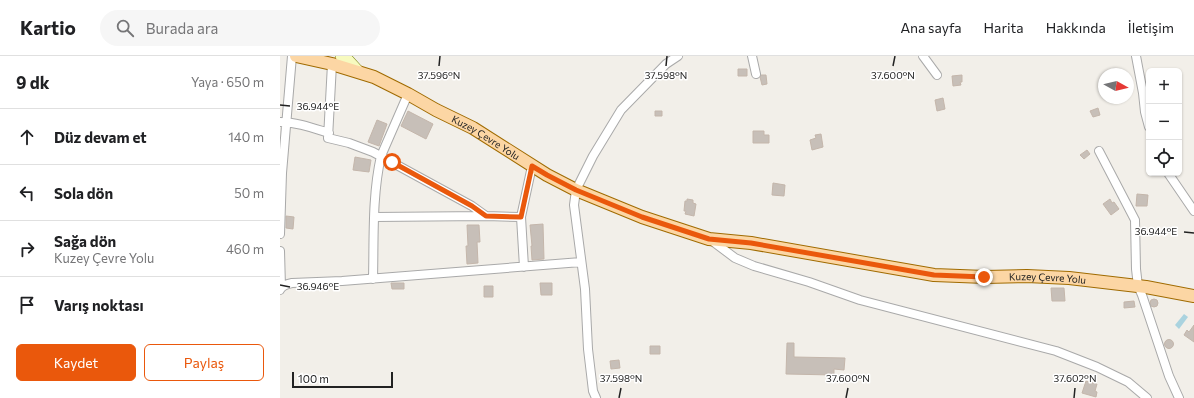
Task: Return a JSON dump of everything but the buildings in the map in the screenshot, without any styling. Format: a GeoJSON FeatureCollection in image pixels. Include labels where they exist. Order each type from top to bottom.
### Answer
{"type":"FeatureCollection","features":[{"type":"Feature","properties":{"kind":"main road","name":"Kuzey Çevre Yolu"},"geometry":{"type":"LineString","coordinates":[[296,56],[332,64],[374,77],[473,128],[532,166],[576,190],[642,217],[709,239],[751,243],[934,275],[1069,278],[1138,286],[1194,296]]}},
{"type":"Feature","properties":{"kind":"street"},"geometry":{"type":"LineString","coordinates":[[280,234],[283,122],[292,56]]}},
{"type":"Feature","properties":{"kind":"street"},"geometry":{"type":"LineString","coordinates":[[341,56],[348,60],[359,72]]}},
{"type":"Feature","properties":{"kind":"street"},"geometry":{"type":"LineString","coordinates":[[596,398],[593,391],[588,348],[585,288],[574,205],[576,190],[593,156],[621,110],[666,64],[678,56]]}},
{"type":"Feature","properties":{"kind":"street"},"geometry":{"type":"LineString","coordinates":[[752,56],[756,74]]}},
{"type":"Feature","properties":{"kind":"street"},"geometry":{"type":"LineString","coordinates":[[924,56],[936,76]]}},
{"type":"Feature","properties":{"kind":"street"},"geometry":{"type":"LineString","coordinates":[[1136,56],[1146,116]]}},
{"type":"Feature","properties":{"kind":"street"},"geometry":{"type":"LineString","coordinates":[[332,64],[328,138],[362,147],[381,156],[472,206],[486,216]]}},
{"type":"Feature","properties":{"kind":"street"},"geometry":{"type":"LineString","coordinates":[[373,279],[374,217],[377,176],[381,156],[408,94]]}},
{"type":"Feature","properties":{"kind":"street"},"geometry":{"type":"LineString","coordinates":[[283,122],[306,126],[328,133]]}},
{"type":"Feature","properties":{"kind":"street"},"geometry":{"type":"LineString","coordinates":[[1099,151],[1135,220],[1136,269],[1138,286],[1169,376],[1179,398]]}},
{"type":"Feature","properties":{"kind":"street"},"geometry":{"type":"LineString","coordinates":[[524,267],[521,217],[532,166]]}},
{"type":"Feature","properties":{"kind":"street"},"geometry":{"type":"LineString","coordinates":[[1170,176],[1194,211]]}},
{"type":"Feature","properties":{"kind":"street"},"geometry":{"type":"LineString","coordinates":[[374,217],[521,217]]}},
{"type":"Feature","properties":{"kind":"street"},"geometry":{"type":"LineString","coordinates":[[709,239],[735,258],[754,266],[809,282],[860,300],[1056,351],[1097,366],[1128,382],[1147,398]]}},
{"type":"Feature","properties":{"kind":"street"},"geometry":{"type":"LineString","coordinates":[[280,251],[281,289]]}},
{"type":"Feature","properties":{"kind":"street"},"geometry":{"type":"LineString","coordinates":[[281,289],[286,284],[292,283],[373,279],[581,262]]}},
{"type":"Feature","properties":{"kind":"water"},"geometry":{"type":"Polygon","coordinates":[[[1184,314],[1188,317],[1179,329],[1175,325],[1184,314]]]}},
{"type":"Feature","properties":{"kind":"route"},"geometry":{"type":"LineString","coordinates":[[392,162],[472,206],[486,216],[521,217],[532,166],[576,190],[642,217],[709,239],[751,243],[934,275],[984,277]]}}]}
